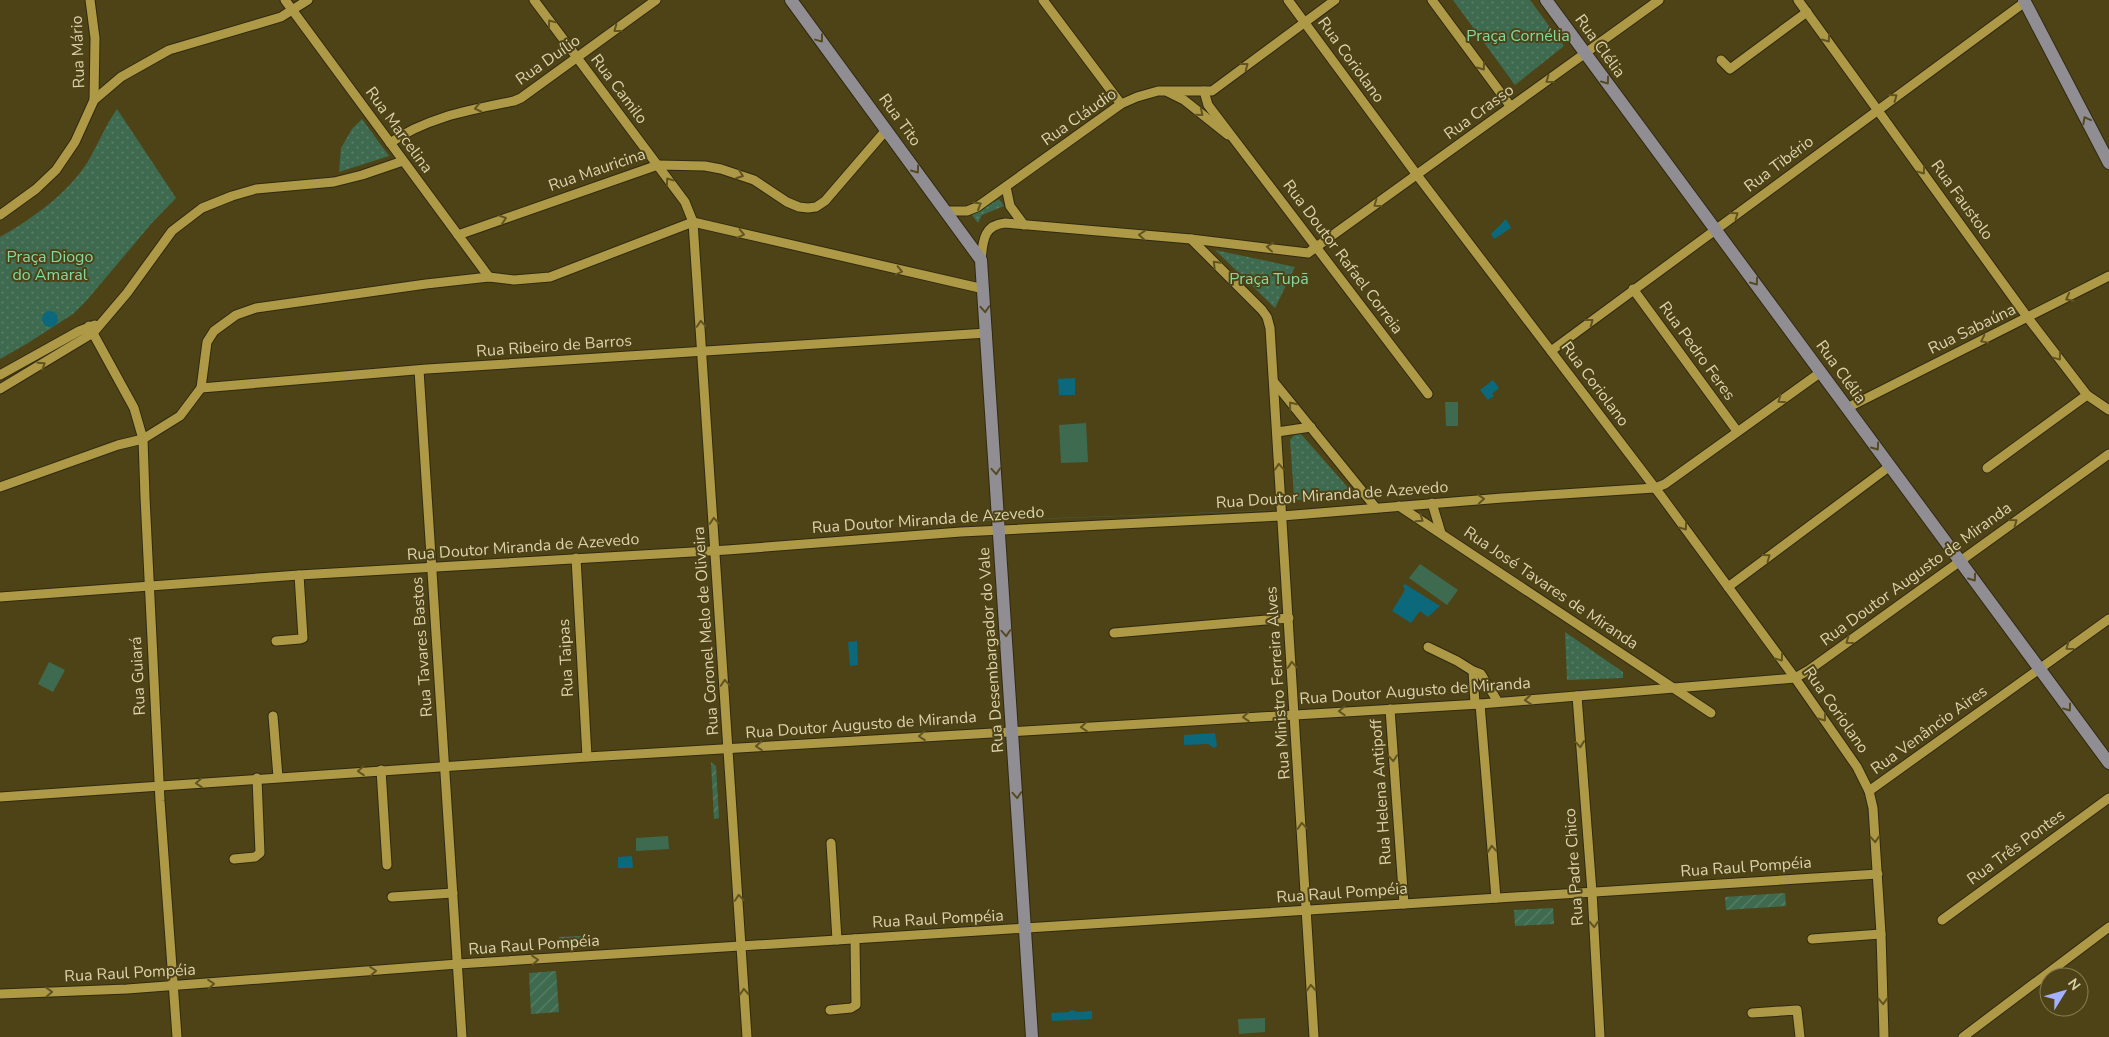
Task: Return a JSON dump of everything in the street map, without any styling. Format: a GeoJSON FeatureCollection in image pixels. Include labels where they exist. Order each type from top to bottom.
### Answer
{"type":"FeatureCollection","features":[{"type":"Feature","properties":{"kind":"main road","name":"Rua Tito"},"geometry":{"type":"LineString","coordinates":[[791,0],[981,260]]}},
{"type":"Feature","properties":{"kind":"main road","name":"Rua Clélia"},"geometry":{"type":"LineString","coordinates":[[1546,0],[2109,763]]}},
{"type":"Feature","properties":{"kind":"main road"},"geometry":{"type":"LineString","coordinates":[[2024,1],[2109,163]]}},
{"type":"Feature","properties":{"kind":"main road","name":"Rua Desembargador do Vale"},"geometry":{"type":"LineString","coordinates":[[981,260],[1032,1037]]}},
{"type":"Feature","properties":{"kind":"street","name":"Rua Mário"},"geometry":{"type":"LineString","coordinates":[[0,215],[36,189],[56,170],[76,142],[94,100],[96,38],[90,0]]}},
{"type":"Feature","properties":{"kind":"street","name":"Rua Marcelina"},"geometry":{"type":"LineString","coordinates":[[285,0],[489,278]]}},
{"type":"Feature","properties":{"kind":"street"},"geometry":{"type":"LineString","coordinates":[[94,100],[121,77],[169,50],[267,21],[293,11],[308,0]]}},
{"type":"Feature","properties":{"kind":"street","name":"Rua Camilo"},"geometry":{"type":"LineString","coordinates":[[534,0],[685,202],[693,222]]}},
{"type":"Feature","properties":{"kind":"street","name":"Rua Duílio"},"geometry":{"type":"LineString","coordinates":[[390,143],[408,132],[441,118],[514,101],[656,0]]}},
{"type":"Feature","properties":{"kind":"street"},"geometry":{"type":"LineString","coordinates":[[1043,0],[1121,104]]}},
{"type":"Feature","properties":{"kind":"street","name":"Rua Coriolano"},"geometry":{"type":"LineString","coordinates":[[1288,0],[1417,175],[1655,488],[1796,678],[1857,767],[1869,791]]}},
{"type":"Feature","properties":{"kind":"street","name":"Rua Cláudio"},"geometry":{"type":"LineString","coordinates":[[946,211],[967,211],[1006,187],[1121,104],[1137,97],[1165,91],[1212,91],[1335,0]]}},
{"type":"Feature","properties":{"kind":"street"},"geometry":{"type":"LineString","coordinates":[[1432,0],[1511,107]]}},
{"type":"Feature","properties":{"kind":"street","name":"Rua Crasso"},"geometry":{"type":"LineString","coordinates":[[1317,247],[1659,0]]}},
{"type":"Feature","properties":{"kind":"street","name":"Rua Faustolo"},"geometry":{"type":"LineString","coordinates":[[1798,0],[2028,318],[2086,394],[2109,410]]}},
{"type":"Feature","properties":{"kind":"street","name":"Rua Tibério"},"geometry":{"type":"LineString","coordinates":[[1551,351],[2024,1]]}},
{"type":"Feature","properties":{"kind":"street"},"geometry":{"type":"LineString","coordinates":[[1721,60],[1730,69],[1807,12]]}},
{"type":"Feature","properties":{"kind":"street","name":"Rua Doutor Rafael Correia"},"geometry":{"type":"LineString","coordinates":[[1165,91],[1184,100],[1223,133],[1233,138]]}},
{"type":"Feature","properties":{"kind":"street","name":"Rua Doutor Rafael Correia"},"geometry":{"type":"LineString","coordinates":[[1204,91],[1208,105],[1428,394]]}},
{"type":"Feature","properties":{"kind":"street","name":"Rua Mauricina"},"geometry":{"type":"LineString","coordinates":[[458,235],[658,165],[704,166],[721,169],[754,180],[787,202],[808,208],[816,207],[825,201],[887,130]]}},
{"type":"Feature","properties":{"kind":"street"},"geometry":{"type":"LineString","coordinates":[[0,389],[100,324],[127,293],[172,231],[202,208],[256,189],[334,182],[404,162]]}},
{"type":"Feature","properties":{"kind":"street"},"geometry":{"type":"LineString","coordinates":[[1006,187],[1010,206],[1024,225]]}},
{"type":"Feature","properties":{"kind":"street"},"geometry":{"type":"LineString","coordinates":[[0,487],[118,446],[144,439],[180,416],[201,388],[207,342],[220,326],[244,311],[416,285],[489,278],[514,280],[550,277],[693,222],[984,289]]}},
{"type":"Feature","properties":{"kind":"street","name":"Rua Coronel Melo de Oliveira"},"geometry":{"type":"LineString","coordinates":[[693,222],[747,1037]]}},
{"type":"Feature","properties":{"kind":"street"},"geometry":{"type":"LineString","coordinates":[[981,260],[982,244],[989,229],[999,224],[1190,239],[1308,253],[1317,247]]}},
{"type":"Feature","properties":{"kind":"street","name":"Rua Ministro Ferreira Alves"},"geometry":{"type":"LineString","coordinates":[[1190,239],[1262,310],[1267,317],[1270,327],[1314,1037]]}},
{"type":"Feature","properties":{"kind":"street","name":"Rua Sabaúna"},"geometry":{"type":"LineString","coordinates":[[1847,408],[2109,276]]}},
{"type":"Feature","properties":{"kind":"street","name":"Rua Pedro Feres"},"geometry":{"type":"LineString","coordinates":[[1633,289],[1737,431]]}},
{"type":"Feature","properties":{"kind":"street"},"geometry":{"type":"LineString","coordinates":[[0,375],[91,330]]}},
{"type":"Feature","properties":{"kind":"street","name":"Rua Guiará"},"geometry":{"type":"LineString","coordinates":[[91,330],[134,408],[144,439],[159,786],[177,1037]]}},
{"type":"Feature","properties":{"kind":"street","name":"Rua Ribeiro de Barros"},"geometry":{"type":"LineString","coordinates":[[201,388],[419,370],[987,334]]}},
{"type":"Feature","properties":{"kind":"street","name":"Rua Tavares Bastos"},"geometry":{"type":"LineString","coordinates":[[419,370],[462,1037]]}},
{"type":"Feature","properties":{"kind":"street","name":"Rua Doutor Miranda de Azevedo"},"geometry":{"type":"LineString","coordinates":[[0,596],[299,575],[432,569],[1000,530],[1282,516],[1432,503],[1655,488],[1665,484],[1821,372]]}},
{"type":"Feature","properties":{"kind":"street"},"geometry":{"type":"LineString","coordinates":[[1274,382],[1376,508]]}},
{"type":"Feature","properties":{"kind":"street"},"geometry":{"type":"LineString","coordinates":[[1987,468],[2086,394]]}},
{"type":"Feature","properties":{"kind":"street"},"geometry":{"type":"LineString","coordinates":[[1277,432],[1311,427]]}},
{"type":"Feature","properties":{"kind":"street","name":"Rua Doutor Augusto de Miranda"},"geometry":{"type":"LineString","coordinates":[[0,797],[256,778],[729,748],[1478,704],[1796,678],[2109,454]]}},
{"type":"Feature","properties":{"kind":"street"},"geometry":{"type":"LineString","coordinates":[[1728,587],[1890,466]]}},
{"type":"Feature","properties":{"kind":"street","name":"Rua José Tavares de Miranda"},"geometry":{"type":"LineString","coordinates":[[1432,503],[1440,533]]}},
{"type":"Feature","properties":{"kind":"street","name":"Rua José Tavares de Miranda"},"geometry":{"type":"LineString","coordinates":[[1399,506],[1711,713]]}},
{"type":"Feature","properties":{"kind":"street","name":"Rua Taipas"},"geometry":{"type":"LineString","coordinates":[[576,558],[587,757]]}},
{"type":"Feature","properties":{"kind":"street"},"geometry":{"type":"LineString","coordinates":[[276,640],[300,640],[303,638],[299,575]]}},
{"type":"Feature","properties":{"kind":"street"},"geometry":{"type":"LineString","coordinates":[[1114,634],[1289,618]]}},
{"type":"Feature","properties":{"kind":"street","name":"Rua Venâncio Aires"},"geometry":{"type":"LineString","coordinates":[[1884,1037],[1878,874],[1873,808],[1869,791],[2109,619]]}},
{"type":"Feature","properties":{"kind":"street"},"geometry":{"type":"LineString","coordinates":[[1428,647],[1481,674],[1498,702]]}},
{"type":"Feature","properties":{"kind":"street","name":"Rua José Tavares de Miranda"},"geometry":{"type":"LineString","coordinates":[[1645,669],[1653,690]]}},
{"type":"Feature","properties":{"kind":"street"},"geometry":{"type":"LineString","coordinates":[[1473,671],[1478,704],[1496,898]]}},
{"type":"Feature","properties":{"kind":"street","name":"Rua Padre Chico"},"geometry":{"type":"LineString","coordinates":[[1576,696],[1592,892],[1600,1037]]}},
{"type":"Feature","properties":{"kind":"street","name":"Rua Helena Antipoff"},"geometry":{"type":"LineString","coordinates":[[1390,709],[1404,904]]}},
{"type":"Feature","properties":{"kind":"street"},"geometry":{"type":"LineString","coordinates":[[273,716],[278,777]]}},
{"type":"Feature","properties":{"kind":"street"},"geometry":{"type":"LineString","coordinates":[[381,770],[387,865]]}},
{"type":"Feature","properties":{"kind":"street"},"geometry":{"type":"LineString","coordinates":[[234,858],[255,857],[260,853],[256,778]]}},
{"type":"Feature","properties":{"kind":"street","name":"Rua Três Pontes"},"geometry":{"type":"LineString","coordinates":[[1942,920],[2109,798]]}},
{"type":"Feature","properties":{"kind":"street"},"geometry":{"type":"LineString","coordinates":[[831,843],[837,940]]}},
{"type":"Feature","properties":{"kind":"street","name":"Rua Raul Pompéia"},"geometry":{"type":"LineString","coordinates":[[0,994],[173,986],[458,964],[1878,874]]}},
{"type":"Feature","properties":{"kind":"street"},"geometry":{"type":"LineString","coordinates":[[392,896],[453,893]]}},
{"type":"Feature","properties":{"kind":"street"},"geometry":{"type":"LineString","coordinates":[[1963,1037],[2109,927]]}},
{"type":"Feature","properties":{"kind":"street"},"geometry":{"type":"LineString","coordinates":[[1812,939],[1881,934]]}},
{"type":"Feature","properties":{"kind":"street"},"geometry":{"type":"LineString","coordinates":[[830,1010],[851,1008],[856,1005],[855,939]]}},
{"type":"Feature","properties":{"kind":"street"},"geometry":{"type":"LineString","coordinates":[[1752,1013],[1798,1010],[1800,1037]]}},
{"type":"Feature","properties":{"kind":"green space","name":"Praça Cornélia"},"geometry":{"type":"Polygon","coordinates":[[[1453,0],[1530,0],[1564,46],[1515,85],[1453,0]]]}},
{"type":"Feature","properties":{"kind":"green space","name":"Praça Diogo do Amaral"},"geometry":{"type":"Polygon","coordinates":[[[117,109],[176,198],[73,314],[0,359],[0,237],[48,205],[69,185],[87,163],[117,109]]]}},
{"type":"Feature","properties":{"kind":"green space"},"geometry":{"type":"Polygon","coordinates":[[[362,119],[389,156],[339,172],[341,148],[352,129],[362,119]]]}},
{"type":"Feature","properties":{"kind":"green space"},"geometry":{"type":"Polygon","coordinates":[[[999,199],[1004,206],[982,215],[978,223],[972,215],[999,199]]]}},
{"type":"Feature","properties":{"kind":"green space","name":"Praça Tupã"},"geometry":{"type":"Polygon","coordinates":[[[1215,250],[1295,267],[1275,308],[1215,250]]]}},
{"type":"Feature","properties":{"kind":"green space"},"geometry":{"type":"Polygon","coordinates":[[[1445,402],[1458,402],[1458,426],[1446,426],[1445,402]]]}},
{"type":"Feature","properties":{"kind":"green space"},"geometry":{"type":"Polygon","coordinates":[[[1086,423],[1088,462],[1061,463],[1059,425],[1086,423]]]}},
{"type":"Feature","properties":{"kind":"green space"},"geometry":{"type":"Polygon","coordinates":[[[1295,434],[1301,434],[1350,490],[1349,495],[1298,500],[1294,496],[1290,440],[1295,434]]]}},
{"type":"Feature","properties":{"kind":"green space"},"geometry":{"type":"Polygon","coordinates":[[[1393,506],[872,525],[872,521],[887,520],[888,524],[1393,506]]]}},
{"type":"Feature","properties":{"kind":"green space"},"geometry":{"type":"Polygon","coordinates":[[[1420,564],[1458,590],[1447,605],[1409,578],[1420,564]]]}},
{"type":"Feature","properties":{"kind":"green space"},"geometry":{"type":"Polygon","coordinates":[[[1565,632],[1623,672],[1623,678],[1567,680],[1565,632]]]}},
{"type":"Feature","properties":{"kind":"green space"},"geometry":{"type":"Polygon","coordinates":[[[49,662],[65,670],[53,692],[38,684],[49,662]]]}},
{"type":"Feature","properties":{"kind":"green space"},"geometry":{"type":"Polygon","coordinates":[[[711,762],[716,766],[719,818],[714,819],[711,762]]]}},
{"type":"Feature","properties":{"kind":"green space"},"geometry":{"type":"Polygon","coordinates":[[[668,836],[669,849],[636,851],[636,838],[668,836]]]}},
{"type":"Feature","properties":{"kind":"green space"},"geometry":{"type":"Polygon","coordinates":[[[1785,893],[1786,906],[1726,910],[1725,897],[1785,893]]]}},
{"type":"Feature","properties":{"kind":"green space"},"geometry":{"type":"Polygon","coordinates":[[[1553,908],[1554,924],[1515,926],[1514,910],[1553,908]]]}},
{"type":"Feature","properties":{"kind":"green space"},"geometry":{"type":"Polygon","coordinates":[[[582,936],[582,943],[559,944],[559,937],[582,936]]]}},
{"type":"Feature","properties":{"kind":"green space"},"geometry":{"type":"Polygon","coordinates":[[[556,971],[559,1012],[531,1014],[529,973],[556,971]]]}},
{"type":"Feature","properties":{"kind":"green space"},"geometry":{"type":"Polygon","coordinates":[[[1265,1018],[1265,1032],[1239,1034],[1238,1019],[1265,1018]]]}},
{"type":"Feature","properties":{"kind":"water"},"geometry":{"type":"Polygon","coordinates":[[[1506,219],[1511,228],[1494,239],[1491,234],[1506,219]]]}},
{"type":"Feature","properties":{"kind":"water"},"geometry":{"type":"Polygon","coordinates":[[[50,311],[58,319],[50,327],[42,319],[50,311]]]}},
{"type":"Feature","properties":{"kind":"water"},"geometry":{"type":"Polygon","coordinates":[[[1075,378],[1075,395],[1059,395],[1058,379],[1075,378]]]}},
{"type":"Feature","properties":{"kind":"water"},"geometry":{"type":"Polygon","coordinates":[[[1493,380],[1499,388],[1492,394],[1494,396],[1488,400],[1480,390],[1493,380]]]}},
{"type":"Feature","properties":{"kind":"water"},"geometry":{"type":"Polygon","coordinates":[[[1405,584],[1440,606],[1428,617],[1420,611],[1411,623],[1392,611],[1405,590],[1403,586],[1405,584]]]}},
{"type":"Feature","properties":{"kind":"water"},"geometry":{"type":"Polygon","coordinates":[[[857,641],[858,665],[850,666],[848,642],[857,641]]]}},
{"type":"Feature","properties":{"kind":"water"},"geometry":{"type":"Polygon","coordinates":[[[1215,733],[1217,746],[1214,748],[1208,744],[1184,745],[1184,735],[1215,733]]]}},
{"type":"Feature","properties":{"kind":"water"},"geometry":{"type":"Polygon","coordinates":[[[632,856],[633,868],[618,868],[618,857],[632,856]]]}},
{"type":"Feature","properties":{"kind":"water"},"geometry":{"type":"Polygon","coordinates":[[[1072,1010],[1078,1012],[1092,1011],[1092,1019],[1052,1021],[1051,1013],[1072,1010]]]}}]}
